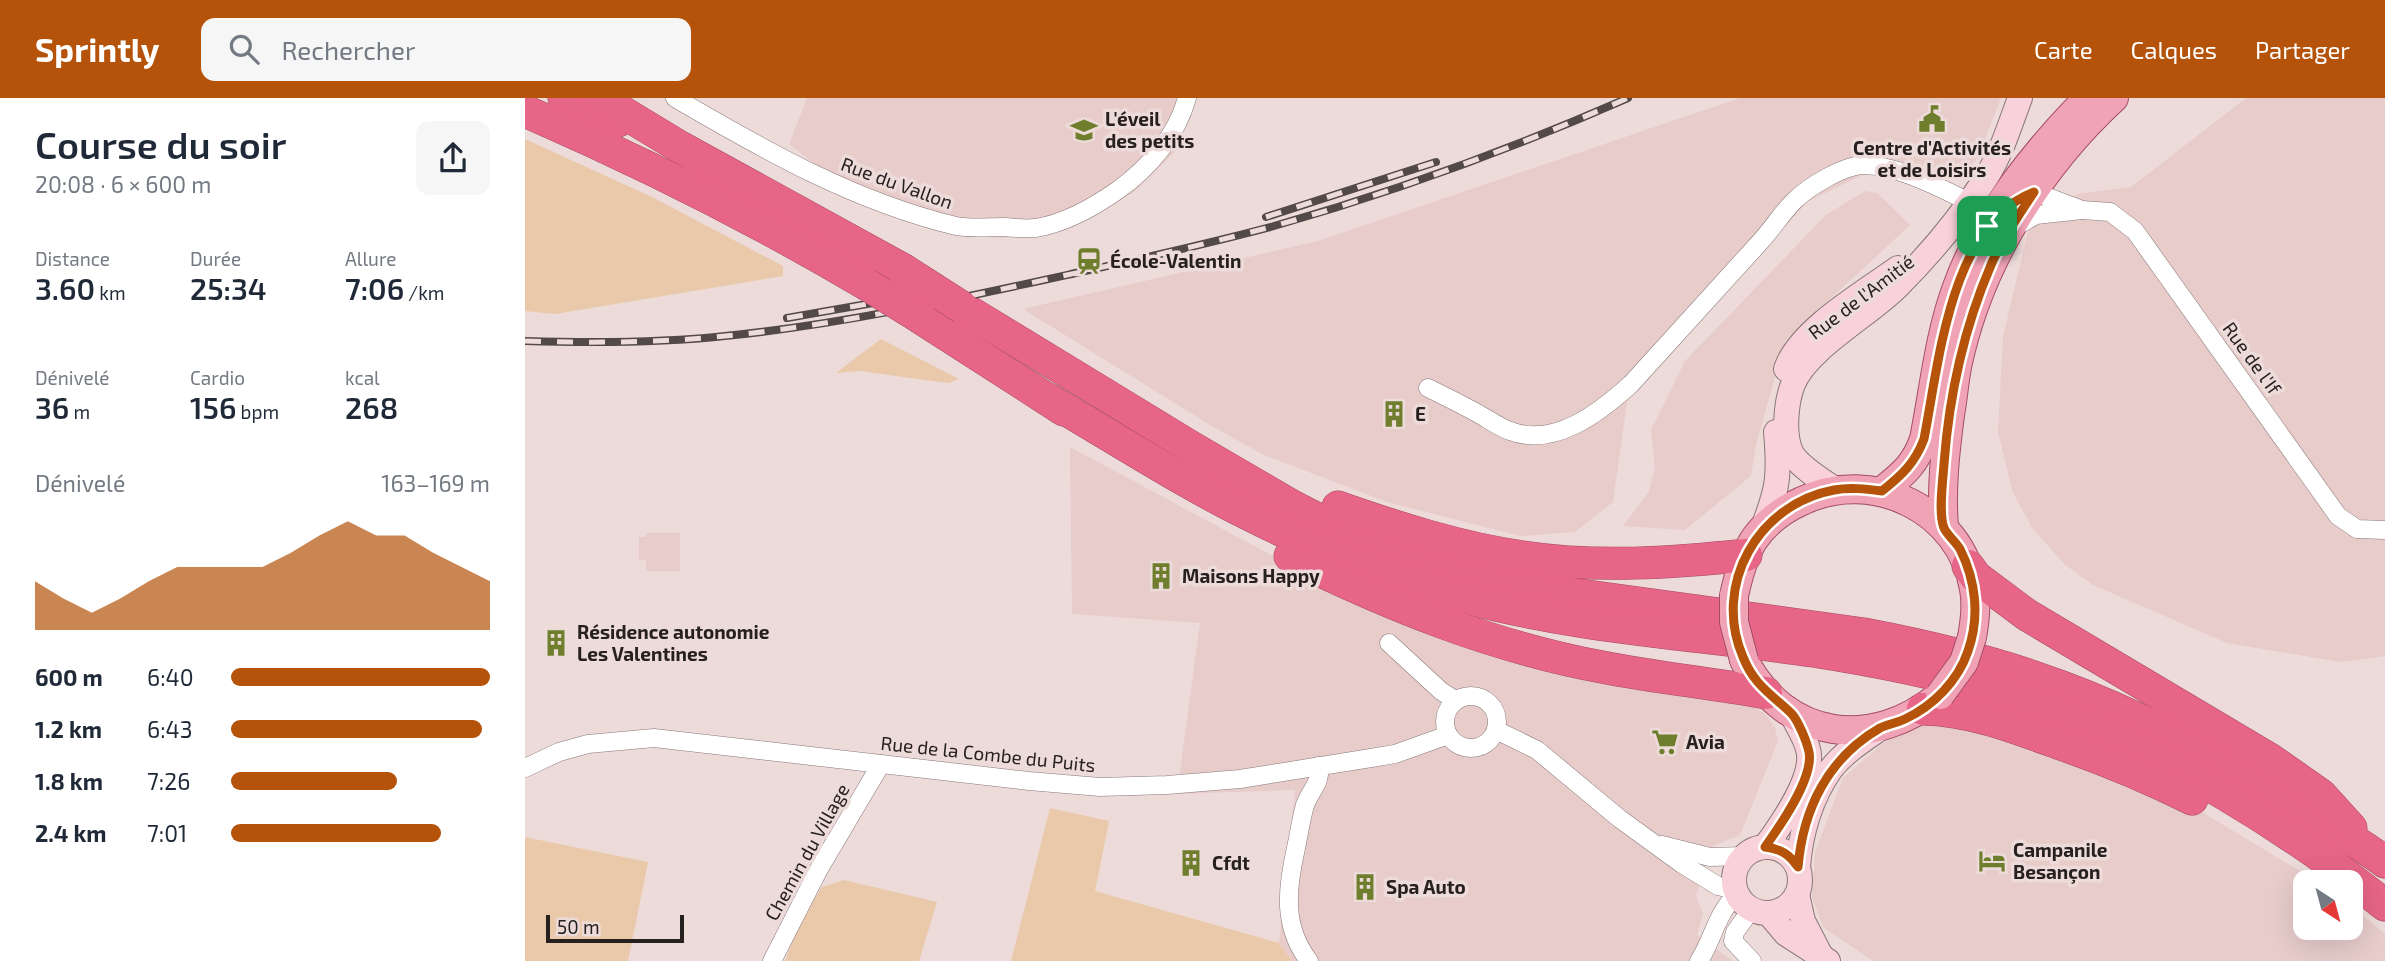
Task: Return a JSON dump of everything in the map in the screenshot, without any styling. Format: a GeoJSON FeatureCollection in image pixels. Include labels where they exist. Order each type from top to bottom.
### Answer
{"type":"FeatureCollection","features":[{"type":"Feature","properties":{"kind":"highway"},"geometry":{"type":"LineString","coordinates":[[564,98],[680,147]]}},
{"type":"Feature","properties":{"kind":"highway"},"geometry":{"type":"LineString","coordinates":[[599,98],[680,147],[902,269],[1191,447],[1329,525],[1467,573],[1572,595],[1864,634],[2033,676],[2121,711],[2205,751],[2381,860]]}},
{"type":"Feature","properties":{"kind":"highway"},"geometry":{"type":"LineString","coordinates":[[525,111],[698,192],[866,284],[1048,399],[1247,532],[1323,572],[1382,599],[1466,631],[1562,659],[1766,693]]}},
{"type":"Feature","properties":{"kind":"highway"},"geometry":{"type":"LineString","coordinates":[[1048,399],[1252,516],[1356,562],[1426,586],[1496,605],[1569,619],[1815,652],[1905,668],[1985,687],[2035,704],[2138,748],[2225,795],[2313,851],[2385,905]]}},
{"type":"Feature","properties":{"kind":"highway"},"geometry":{"type":"LineString","coordinates":[[1191,447],[1355,513],[1417,532],[1526,557],[1609,563],[1677,563],[1754,542]]}},
{"type":"Feature","properties":{"kind":"highway"},"geometry":{"type":"LineString","coordinates":[[1968,566],[1984,584],[2027,615],[2271,760],[2321,795],[2381,860]]}},
{"type":"Feature","properties":{"kind":"highway"},"geometry":{"type":"LineString","coordinates":[[1932,702],[2112,762],[2249,826],[2320,870]]}},
{"type":"Feature","properties":{"kind":"highway"},"geometry":{"type":"LineString","coordinates":[[2363,897],[2385,911]]}},
{"type":"Feature","properties":{"kind":"main road"},"geometry":{"type":"LineString","coordinates":[[1944,527],[1942,486],[1957,367],[1992,263],[1999,228],[2016,180],[2057,129],[2088,98]]}},
{"type":"Feature","properties":{"kind":"main road"},"geometry":{"type":"LineString","coordinates":[[1882,491],[1909,469],[1919,455],[1948,316],[1957,286],[1999,228],[2034,192],[2073,141],[2114,98]]}},
{"type":"Feature","properties":{"kind":"main road"},"geometry":{"type":"LineString","coordinates":[[1835,489],[1882,491],[1905,499],[1926,511],[1944,527],[1958,545],[1968,566],[1975,601],[1972,637],[1964,662],[1932,702],[1903,720],[1856,731],[1813,724],[1792,714],[1766,693],[1744,660],[1734,622],[1734,596],[1738,575],[1754,542],[1792,505],[1835,489]]}},
{"type":"Feature","properties":{"kind":"street","name":"Rue du Vallon"},"geometry":{"type":"LineString","coordinates":[[675,98],[791,164],[848,189],[959,226],[1035,228],[1059,222],[1098,204],[1130,181],[1159,151],[1176,128],[1187,98]]}},
{"type":"Feature","properties":{"kind":"street","name":"Rue de l'Amitié"},"geometry":{"type":"LineString","coordinates":[[1835,489],[1813,474],[1791,453],[1785,420],[1793,383],[1818,351],[1896,288],[1944,235],[1988,175],[2020,98]]}},
{"type":"Feature","properties":{"kind":"street"},"geometry":{"type":"LineString","coordinates":[[1428,388],[1512,432],[1553,434],[1576,424],[1610,403],[1631,384],[1794,201],[1828,177],[1851,167],[1864,165],[1894,170],[1969,202]]}},
{"type":"Feature","properties":{"kind":"street"},"geometry":{"type":"LineString","coordinates":[[2034,192],[2082,210]]}},
{"type":"Feature","properties":{"kind":"street"},"geometry":{"type":"LineString","coordinates":[[1999,228],[2036,215],[2082,210]]}},
{"type":"Feature","properties":{"kind":"street","name":"Rue de l'If"},"geometry":{"type":"LineString","coordinates":[[2082,210],[2110,212],[2135,231],[2339,516],[2357,529],[2385,530]]}},
{"type":"Feature","properties":{"kind":"street","name":"Rue de l'Amitié"},"geometry":{"type":"LineString","coordinates":[[1754,542],[1774,500],[1780,474],[1775,414],[1779,390],[1789,361],[1807,337],[1854,299],[1944,235]]}},
{"type":"Feature","properties":{"kind":"street"},"geometry":{"type":"LineString","coordinates":[[1388,643],[1440,691],[1455,700]]}},
{"type":"Feature","properties":{"kind":"street"},"geometry":{"type":"LineString","coordinates":[[1470,696],[1485,700],[1495,712],[1496,730],[1488,741],[1474,747],[1459,745],[1448,735],[1446,712],[1455,700],[1470,696]]}},
{"type":"Feature","properties":{"kind":"street"},"geometry":{"type":"LineString","coordinates":[[1752,961],[1733,941],[1748,902],[1734,872],[1790,810],[1809,762],[1809,751],[1792,714]]}},
{"type":"Feature","properties":{"kind":"street"},"geometry":{"type":"LineString","coordinates":[[1699,961],[1711,941],[1722,911],[1748,902],[1786,908],[1797,894],[1802,835],[1823,783],[1832,768],[1844,756],[1882,727]]}},
{"type":"Feature","properties":{"kind":"street"},"geometry":{"type":"LineString","coordinates":[[1496,730],[1537,750],[1620,819],[1682,864],[1748,902],[1786,934],[1824,958]]}},
{"type":"Feature","properties":{"kind":"street","name":"Rue de la Combe du Puits"},"geometry":{"type":"LineString","coordinates":[[525,768],[559,752],[588,744],[654,738],[1100,787],[1167,785],[1240,779],[1395,754],[1448,735]]}},
{"type":"Feature","properties":{"kind":"street","name":"Chemin du Village"},"geometry":{"type":"LineString","coordinates":[[772,961],[819,869],[881,764]]}},
{"type":"Feature","properties":{"kind":"street"},"geometry":{"type":"LineString","coordinates":[[1309,961],[1291,927],[1288,908],[1289,878],[1306,804],[1320,777],[1319,766]]}},
{"type":"Feature","properties":{"kind":"street"},"geometry":{"type":"LineString","coordinates":[[1657,845],[1710,857],[1776,848],[1786,853],[1798,867]]}},
{"type":"Feature","properties":{"kind":"street"},"geometry":{"type":"LineString","coordinates":[[1797,894],[1803,921],[1824,958]]}},
{"type":"Feature","properties":{"kind":"shaded area"},"geometry":{"type":"Polygon","coordinates":[[[807,98],[1188,98],[1175,152],[1133,193],[1079,222],[1038,234],[1002,238],[955,234],[848,189],[789,144],[807,98]]]}},
{"type":"Feature","properties":{"kind":"shaded area"},"geometry":{"type":"Polygon","coordinates":[[[1740,98],[2001,98],[1977,159],[1965,171],[1951,179],[1886,163],[1807,202],[1627,402],[1613,502],[1575,532],[1520,536],[1387,502],[1264,455],[1210,425],[1023,309],[1318,241],[1740,98]]]}},
{"type":"Feature","properties":{"kind":"shaded area"},"geometry":{"type":"Polygon","coordinates":[[[2246,98],[2385,98],[2385,656],[2341,662],[2227,643],[2093,585],[2064,564],[2033,529],[2013,493],[1998,432],[2003,337],[2028,231],[2077,194],[2131,187],[2246,98]]]}},
{"type":"Feature","properties":{"kind":"shaded area"},"geometry":{"type":"Polygon","coordinates":[[[525,139],[652,197],[783,266],[783,276],[555,314],[525,311],[525,139]]]}},
{"type":"Feature","properties":{"kind":"shaded area"},"geometry":{"type":"Polygon","coordinates":[[[1865,191],[1877,193],[1910,225],[1785,341],[1756,445],[1751,476],[1685,530],[1623,526],[1649,492],[1655,467],[1651,430],[1685,361],[1826,215],[1865,191]]]}},
{"type":"Feature","properties":{"kind":"shaded area"},"geometry":{"type":"Polygon","coordinates":[[[881,339],[959,379],[948,383],[859,371],[836,373],[881,339]]]}},
{"type":"Feature","properties":{"kind":"shaded area"},"geometry":{"type":"Polygon","coordinates":[[[1070,447],[1314,578],[1744,700],[1765,714],[1775,728],[1778,741],[1740,835],[1713,846],[1696,896],[1703,914],[1697,935],[1733,961],[1292,961],[1279,943],[1295,790],[1177,794],[1200,623],[1072,614],[1070,447]]]}},
{"type":"Feature","properties":{"kind":"shaded area"},"geometry":{"type":"Polygon","coordinates":[[[646,533],[680,533],[680,571],[646,571],[646,560],[639,560],[639,537],[646,537],[646,533]]]}},
{"type":"Feature","properties":{"kind":"shaded area"},"geometry":{"type":"Polygon","coordinates":[[[1932,721],[1962,721],[2197,809],[2298,870],[2293,870],[2293,940],[2363,940],[2363,916],[2385,934],[2385,961],[1873,961],[1824,928],[1812,898],[1815,852],[1843,778],[1888,739],[1932,721]]]}},
{"type":"Feature","properties":{"kind":"shaded area"},"geometry":{"type":"Polygon","coordinates":[[[1050,808],[1109,821],[1095,891],[1279,943],[1292,961],[1011,961],[1050,808]]]}},
{"type":"Feature","properties":{"kind":"shaded area"},"geometry":{"type":"Polygon","coordinates":[[[525,837],[648,862],[628,961],[525,961],[525,837]]]}},
{"type":"Feature","properties":{"kind":"shaded area"},"geometry":{"type":"Polygon","coordinates":[[[844,880],[937,902],[919,961],[785,961],[801,919],[822,887],[844,880]]]}},
{"type":"Feature","properties":{"kind":"railway"},"geometry":{"type":"LineString","coordinates":[[525,341],[650,341],[770,331],[906,309],[1085,271],[1250,232],[1364,199],[1498,152],[1628,98]]}},
{"type":"Feature","properties":{"kind":"railway"},"geometry":{"type":"LineString","coordinates":[[1266,217],[1436,162]]}},
{"type":"Feature","properties":{"kind":"railway"},"geometry":{"type":"LineString","coordinates":[[787,318],[890,300]]}},
{"type":"Feature","properties":{"kind":"place","name":"Centre d'Activités et de Loisirs"},"geometry":{"type":"Point","coordinates":[1932,119]}},
{"type":"Feature","properties":{"kind":"place","name":"L'éveil des petits"},"geometry":{"type":"Point","coordinates":[1084,130]}},
{"type":"Feature","properties":{"kind":"place","name":"École-Valentin"},"geometry":{"type":"Point","coordinates":[1089,261]}},
{"type":"Feature","properties":{"kind":"place","name":"E"},"geometry":{"type":"Point","coordinates":[1394,414]}},
{"type":"Feature","properties":{"kind":"place","name":"Maisons Happy"},"geometry":{"type":"Point","coordinates":[1161,576]}},
{"type":"Feature","properties":{"kind":"place","name":"Résidence autonomie Les Valentines"},"geometry":{"type":"Point","coordinates":[556,643]}},
{"type":"Feature","properties":{"kind":"place","name":"Avia"},"geometry":{"type":"Point","coordinates":[1665,742]}},
{"type":"Feature","properties":{"kind":"place","name":"Campanile Besançon"},"geometry":{"type":"Point","coordinates":[1992,861]}},
{"type":"Feature","properties":{"kind":"place","name":"Cfdt"},"geometry":{"type":"Point","coordinates":[1191,863]}},
{"type":"Feature","properties":{"kind":"place","name":"Spa Auto"},"geometry":{"type":"Point","coordinates":[1365,887]}},
{"type":"Feature","properties":{"kind":"route"},"geometry":{"type":"LineString","coordinates":[[2034,192],[1992,263],[1957,367],[1942,486],[1944,527],[1958,545],[1968,566],[1974,589],[1976,613],[1968,652],[1956,675],[1940,695],[1923,709],[1882,727],[1832,768],[1810,811],[1799,847],[1798,867],[1786,853],[1765,847],[1790,810],[1804,778],[1809,751],[1792,714],[1766,693],[1750,671],[1739,648],[1734,622],[1734,596],[1738,575],[1753,541],[1773,519],[1792,505],[1835,489],[1882,491],[1909,469],[1919,455],[1948,316],[1957,286],[1987,226],[2007,205],[2034,192]]}}]}
